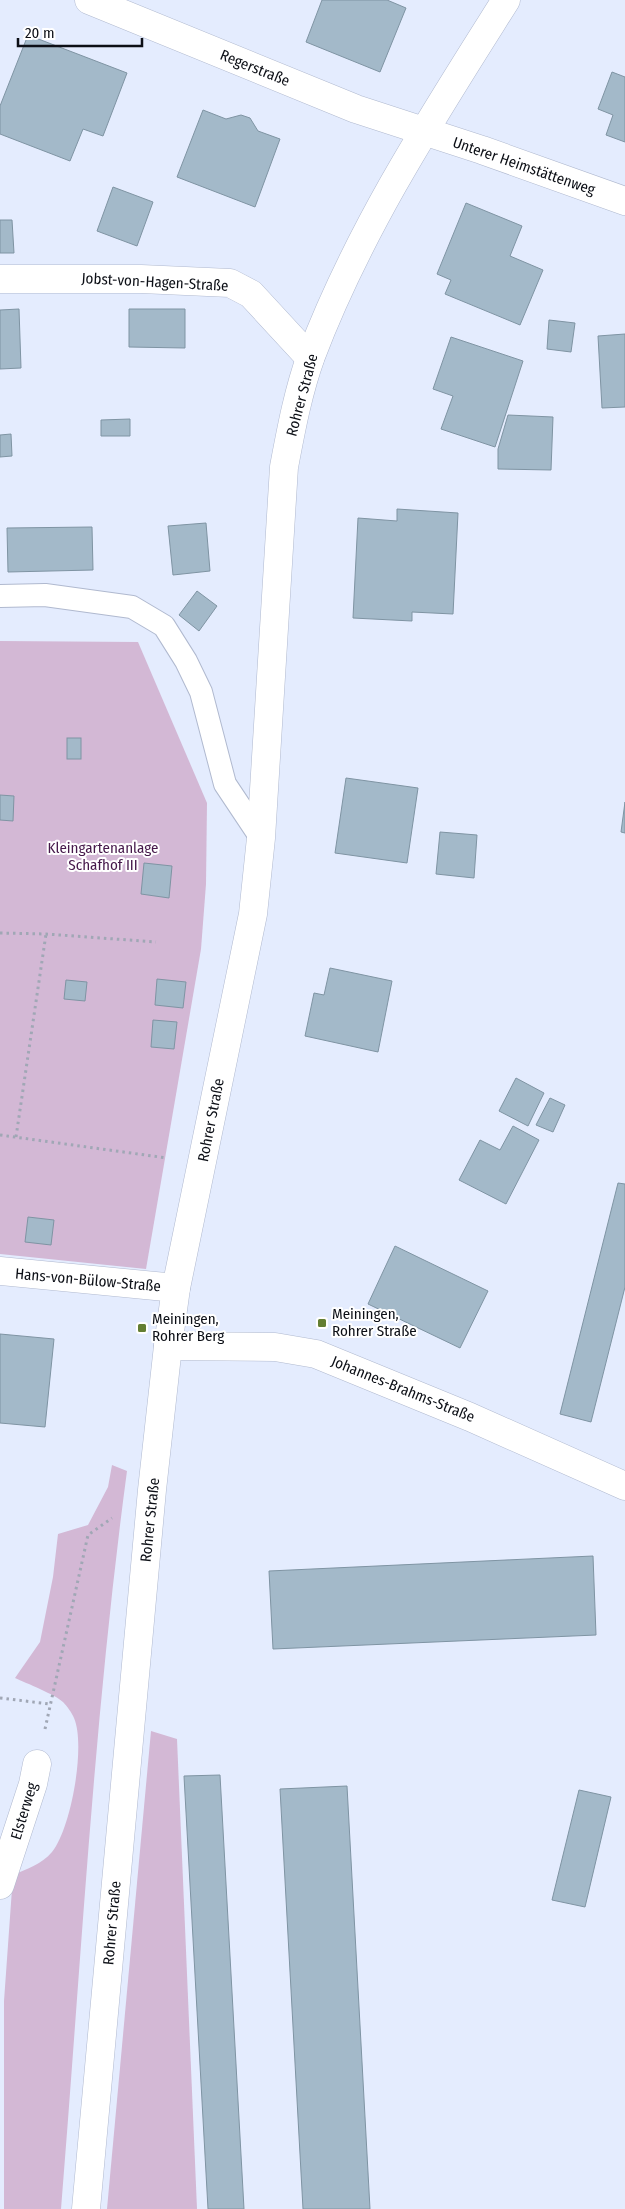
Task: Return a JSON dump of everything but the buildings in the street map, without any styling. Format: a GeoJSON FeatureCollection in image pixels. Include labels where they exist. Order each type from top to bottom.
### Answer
{"type":"FeatureCollection","features":[{"type":"Feature","properties":{"kind":"main road","name":"Regerstraße"},"geometry":{"type":"LineString","coordinates":[[89,0],[356,109],[423,131]]}},
{"type":"Feature","properties":{"kind":"main road","name":"Rohrer Straße"},"geometry":{"type":"LineString","coordinates":[[86,2209],[152,1490],[168,1346],[176,1288],[253,914],[261,838],[284,467],[295,412],[310,358],[364,236],[423,131],[506,0]]}},
{"type":"Feature","properties":{"kind":"main road","name":"Unterer Heimstättenweg"},"geometry":{"type":"LineString","coordinates":[[423,131],[625,201]]}},
{"type":"Feature","properties":{"kind":"main road","name":"Jobst-von-Hagen-Straße"},"geometry":{"type":"LineString","coordinates":[[0,279],[141,279],[230,283],[251,294],[310,358]]}},
{"type":"Feature","properties":{"kind":"main road","name":"Hans-von-Bülow-Straße"},"geometry":{"type":"LineString","coordinates":[[0,1271],[176,1288]]}},
{"type":"Feature","properties":{"kind":"main road","name":"Johannes-Brahms-Straße"},"geometry":{"type":"LineString","coordinates":[[168,1346],[275,1347],[316,1354],[470,1417],[625,1486]]}},
{"type":"Feature","properties":{"kind":"main road","name":"Elsterweg"},"geometry":{"type":"LineString","coordinates":[[0,1885],[33,1784],[37,1764]]}},
{"type":"Feature","properties":{"kind":"lane"},"geometry":{"type":"LineString","coordinates":[[0,596],[45,595],[132,607],[164,626],[186,661],[201,692],[225,784],[261,838]]}},
{"type":"Feature","properties":{"kind":"path"},"geometry":{"type":"LineString","coordinates":[[0,933],[46,934],[156,942]]}},
{"type":"Feature","properties":{"kind":"path"},"geometry":{"type":"LineString","coordinates":[[16,1137],[46,934]]}},
{"type":"Feature","properties":{"kind":"path"},"geometry":{"type":"LineString","coordinates":[[0,1135],[202,1163]]}},
{"type":"Feature","properties":{"kind":"path"},"geometry":{"type":"LineString","coordinates":[[37,1764],[88,1535],[152,1490]]}},
{"type":"Feature","properties":{"kind":"path"},"geometry":{"type":"LineString","coordinates":[[0,1698],[50,1704]]}},
{"type":"Feature","properties":{"kind":"green space","name":"Kleingartenanlage Schafhof III"},"geometry":{"type":"Polygon","coordinates":[[[0,641],[138,642],[207,803],[206,884],[201,949],[146,1269],[0,1254],[0,641]]]}},
{"type":"Feature","properties":{"kind":"green space"},"geometry":{"type":"Polygon","coordinates":[[[112,1465],[127,1471],[97,1747],[61,2209],[4,2209],[4,2001],[13,1875],[44,1860],[59,1841],[75,1786],[78,1747],[74,1718],[65,1704],[48,1693],[15,1678],[40,1642],[53,1577],[58,1534],[88,1525],[108,1487],[112,1465]]]}},
{"type":"Feature","properties":{"kind":"green space"},"geometry":{"type":"Polygon","coordinates":[[[151,1731],[177,1739],[197,2209],[107,2209],[151,1731]]]}},
{"type":"Feature","properties":{"kind":"place","name":"Meiningen, Rohrer Straße"},"geometry":{"type":"Point","coordinates":[322,1323]}},
{"type":"Feature","properties":{"kind":"place","name":"Meiningen, Rohrer Berg"},"geometry":{"type":"Point","coordinates":[142,1328]}}]}
